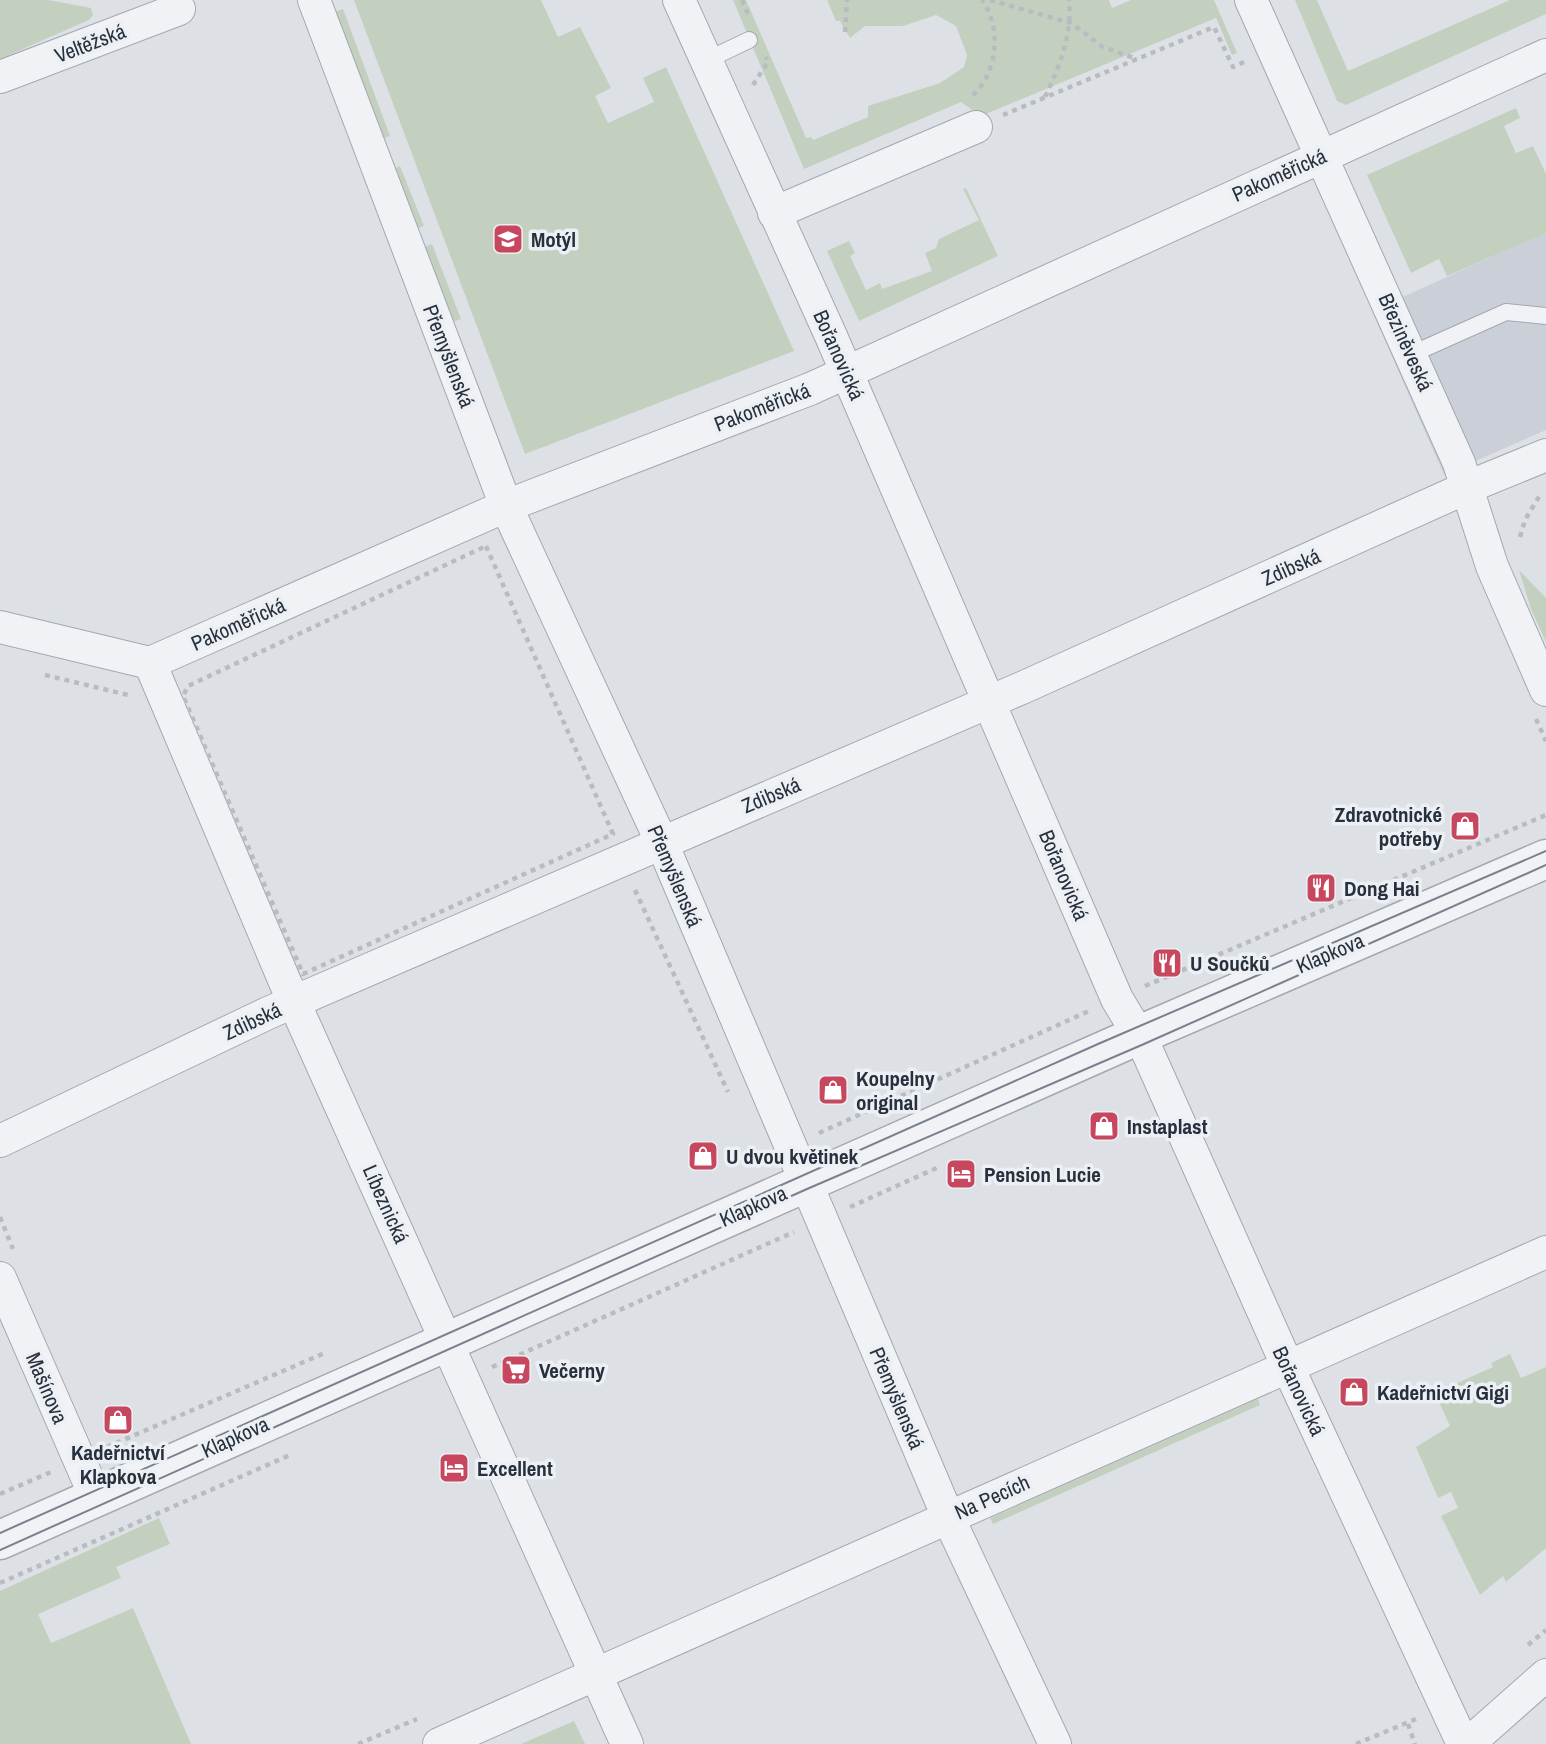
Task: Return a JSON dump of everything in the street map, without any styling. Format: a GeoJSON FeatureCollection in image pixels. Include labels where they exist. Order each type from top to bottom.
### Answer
{"type":"FeatureCollection","features":[{"type":"Feature","properties":{"kind":"street"},"geometry":{"type":"LineString","coordinates":[[137,0],[189,4]]}},
{"type":"Feature","properties":{"kind":"street","name":"Přemyšlenská"},"geometry":{"type":"LineString","coordinates":[[314,0],[506,506],[661,841],[948,1517],[1055,1744]]}},
{"type":"Feature","properties":{"kind":"street","name":"Bořanovická"},"geometry":{"type":"LineString","coordinates":[[678,0],[847,372],[1117,999],[1139,1035],[1287,1365],[1465,1744]]}},
{"type":"Feature","properties":{"kind":"street","name":"Březiněveská"},"geometry":{"type":"LineString","coordinates":[[1251,0],[1320,157],[1412,354],[1468,487],[1541,703]]}},
{"type":"Feature","properties":{"kind":"street","name":"Veltěžská"},"geometry":{"type":"LineString","coordinates":[[0,77],[189,4]]}},
{"type":"Feature","properties":{"kind":"street","name":"Pakoměřická"},"geometry":{"type":"LineString","coordinates":[[150,663],[506,506],[847,372],[1546,55]]}},
{"type":"Feature","properties":{"kind":"street"},"geometry":{"type":"LineString","coordinates":[[774,214],[976,127]]}},
{"type":"Feature","properties":{"kind":"street","name":"Zdibská"},"geometry":{"type":"LineString","coordinates":[[0,1141],[299,988],[661,841],[989,702],[1468,487],[1546,456]]}},
{"type":"Feature","properties":{"kind":"street"},"geometry":{"type":"LineString","coordinates":[[0,627],[150,663]]}},
{"type":"Feature","properties":{"kind":"street","name":"Líbeznická"},"geometry":{"type":"LineString","coordinates":[[150,663],[299,988],[448,1343],[626,1744]]}},
{"type":"Feature","properties":{"kind":"street","name":"Klapkova"},"geometry":{"type":"LineString","coordinates":[[0,1540],[1139,1035],[1546,859]]}},
{"type":"Feature","properties":{"kind":"street","name":"Na Pecích"},"geometry":{"type":"LineString","coordinates":[[439,1744],[1546,1252]]}},
{"type":"Feature","properties":{"kind":"street","name":"Mašínova"},"geometry":{"type":"LineString","coordinates":[[0,1278],[96,1498]]}},
{"type":"Feature","properties":{"kind":"street"},"geometry":{"type":"LineString","coordinates":[[1465,1744],[1546,1675]]}},
{"type":"Feature","properties":{"kind":"lane"},"geometry":{"type":"LineString","coordinates":[[705,61],[749,40]]}},
{"type":"Feature","properties":{"kind":"lane"},"geometry":{"type":"LineString","coordinates":[[1412,354],[1506,312],[1546,317]]}},
{"type":"Feature","properties":{"kind":"path"},"geometry":{"type":"LineString","coordinates":[[742,0],[751,21]]}},
{"type":"Feature","properties":{"kind":"path"},"geometry":{"type":"LineString","coordinates":[[845,32],[847,0]]}},
{"type":"Feature","properties":{"kind":"path"},"geometry":{"type":"LineString","coordinates":[[982,0],[994,25],[995,47],[989,73],[967,101],[976,127],[1214,27],[1233,67],[1249,59]]}},
{"type":"Feature","properties":{"kind":"path"},"geometry":{"type":"LineString","coordinates":[[990,0],[1071,23],[1103,47],[1138,59]]}},
{"type":"Feature","properties":{"kind":"path"},"geometry":{"type":"LineString","coordinates":[[1045,98],[1066,46],[1071,23],[1069,0]]}},
{"type":"Feature","properties":{"kind":"path"},"geometry":{"type":"LineString","coordinates":[[750,91],[768,62],[764,51]]}},
{"type":"Feature","properties":{"kind":"path"},"geometry":{"type":"LineString","coordinates":[[1520,537],[1536,498],[1546,491]]}},
{"type":"Feature","properties":{"kind":"path"},"geometry":{"type":"LineString","coordinates":[[486,546],[612,834],[299,988],[183,696],[188,686],[486,546]]}},
{"type":"Feature","properties":{"kind":"path"},"geometry":{"type":"LineString","coordinates":[[40,674],[132,696]]}},
{"type":"Feature","properties":{"kind":"path"},"geometry":{"type":"LineString","coordinates":[[1541,703],[1546,741]]}},
{"type":"Feature","properties":{"kind":"path"},"geometry":{"type":"LineString","coordinates":[[633,886],[730,1095]]}},
{"type":"Feature","properties":{"kind":"path"},"geometry":{"type":"LineString","coordinates":[[1139,974],[1144,986]]}},
{"type":"Feature","properties":{"kind":"path"},"geometry":{"type":"LineString","coordinates":[[792,1233],[798,1246]]}},
{"type":"Feature","properties":{"kind":"path"},"geometry":{"type":"LineString","coordinates":[[0,1494],[339,1347]]}},
{"type":"Feature","properties":{"kind":"path"},"geometry":{"type":"LineString","coordinates":[[0,1583],[296,1452]]}},
{"type":"Feature","properties":{"kind":"path"},"geometry":{"type":"LineString","coordinates":[[1356,1744],[1408,1724],[1419,1717]]}},
{"type":"Feature","properties":{"kind":"path"},"geometry":{"type":"LineString","coordinates":[[358,1744],[419,1718]]}},
{"type":"Feature","properties":{"kind":"path"},"geometry":{"type":"LineString","coordinates":[[1408,1724],[1415,1744]]}},
{"type":"Feature","properties":{"kind":"shaded area"},"geometry":{"type":"Polygon","coordinates":[[[1546,232],[1546,430],[1444,475],[1372,311],[1546,232]]]}},
{"type":"Feature","properties":{"kind":"green space"},"geometry":{"type":"Polygon","coordinates":[[[0,0],[49,0],[91,8],[93,15],[89,20],[0,59],[0,0]]]}},
{"type":"Feature","properties":{"kind":"green space"},"geometry":{"type":"Polygon","coordinates":[[[354,0],[541,0],[558,37],[580,27],[611,88],[595,96],[608,123],[654,102],[643,78],[666,67],[794,351],[525,454],[354,0]]]}},
{"type":"Feature","properties":{"kind":"green space"},"geometry":{"type":"Polygon","coordinates":[[[733,0],[746,0],[806,138],[811,137],[813,140],[868,117],[868,106],[940,83],[964,67],[967,55],[956,26],[936,15],[903,26],[865,26],[850,38],[840,21],[836,21],[827,0],[1109,0],[1112,8],[1131,0],[1214,0],[1237,53],[1232,55],[1216,18],[981,116],[961,102],[804,169],[733,0]]]}},
{"type":"Feature","properties":{"kind":"green space"},"geometry":{"type":"Polygon","coordinates":[[[1295,0],[1317,0],[1348,71],[1510,0],[1546,0],[1546,14],[1346,105],[1337,101],[1295,0]]]}},
{"type":"Feature","properties":{"kind":"green space"},"geometry":{"type":"Polygon","coordinates":[[[343,9],[390,136],[382,139],[334,12],[343,9]]]}},
{"type":"Feature","properties":{"kind":"green space"},"geometry":{"type":"Polygon","coordinates":[[[1516,108],[1520,118],[1504,126],[1516,153],[1533,146],[1546,174],[1546,233],[1447,276],[1439,259],[1411,273],[1367,175],[1516,108]]]}},
{"type":"Feature","properties":{"kind":"green space"},"geometry":{"type":"Polygon","coordinates":[[[400,166],[424,226],[416,229],[391,170],[400,166]]]}},
{"type":"Feature","properties":{"kind":"green space"},"geometry":{"type":"Polygon","coordinates":[[[966,188],[998,256],[859,321],[827,251],[849,241],[855,253],[850,256],[866,290],[880,283],[882,289],[932,271],[925,253],[936,248],[939,239],[979,220],[963,189],[966,188]]]}},
{"type":"Feature","properties":{"kind":"green space"},"geometry":{"type":"Polygon","coordinates":[[[432,244],[461,319],[452,322],[422,248],[432,244]]]}},
{"type":"Feature","properties":{"kind":"green space"},"geometry":{"type":"Polygon","coordinates":[[[1519,570],[1546,598],[1546,642],[1531,609],[1519,570]]]}},
{"type":"Feature","properties":{"kind":"green space"},"geometry":{"type":"Polygon","coordinates":[[[1510,1354],[1521,1378],[1546,1367],[1546,1548],[1506,1582],[1503,1576],[1480,1595],[1441,1516],[1458,1508],[1451,1492],[1438,1498],[1416,1447],[1450,1426],[1435,1393],[1493,1367],[1491,1363],[1510,1354]]]}},
{"type":"Feature","properties":{"kind":"green space"},"geometry":{"type":"Polygon","coordinates":[[[1258,1399],[1260,1405],[993,1524],[990,1518],[1258,1399]]]}},
{"type":"Feature","properties":{"kind":"green space"},"geometry":{"type":"Polygon","coordinates":[[[159,1518],[170,1544],[116,1567],[121,1578],[38,1614],[51,1643],[133,1608],[191,1744],[0,1744],[0,1591],[159,1518]]]}},
{"type":"Feature","properties":{"kind":"green space"},"geometry":{"type":"Polygon","coordinates":[[[574,1721],[585,1744],[521,1744],[574,1721]]]}},
{"type":"Feature","properties":{"kind":"tram line"},"geometry":{"type":"LineString","coordinates":[[0,1533],[1098,1044],[1546,851]]}},
{"type":"Feature","properties":{"kind":"tram line"},"geometry":{"type":"LineString","coordinates":[[0,1550],[807,1189],[1144,1044],[1546,865]]}},
{"type":"Feature","properties":{"kind":"place","name":"Motýl"},"geometry":{"type":"Point","coordinates":[508,239]}},
{"type":"Feature","properties":{"kind":"place","name":"Zdravotnické potřeby"},"geometry":{"type":"Point","coordinates":[1465,826]}},
{"type":"Feature","properties":{"kind":"place","name":"Dong Hai"},"geometry":{"type":"Point","coordinates":[1321,888]}},
{"type":"Feature","properties":{"kind":"place","name":"U Součků"},"geometry":{"type":"Point","coordinates":[1167,963]}},
{"type":"Feature","properties":{"kind":"place","name":"Koupelny original"},"geometry":{"type":"Point","coordinates":[833,1090]}},
{"type":"Feature","properties":{"kind":"place","name":"Instaplast"},"geometry":{"type":"Point","coordinates":[1104,1126]}},
{"type":"Feature","properties":{"kind":"place","name":"U dvou květinek"},"geometry":{"type":"Point","coordinates":[703,1156]}},
{"type":"Feature","properties":{"kind":"place","name":"Pension Lucie"},"geometry":{"type":"Point","coordinates":[961,1174]}},
{"type":"Feature","properties":{"kind":"place","name":"Večerny"},"geometry":{"type":"Point","coordinates":[516,1370]}},
{"type":"Feature","properties":{"kind":"place","name":"Kadeřnictví Gigi"},"geometry":{"type":"Point","coordinates":[1354,1392]}},
{"type":"Feature","properties":{"kind":"place","name":"Kadeřnictví Klapkova"},"geometry":{"type":"Point","coordinates":[118,1420]}},
{"type":"Feature","properties":{"kind":"place","name":"Excellent"},"geometry":{"type":"Point","coordinates":[454,1468]}}]}
